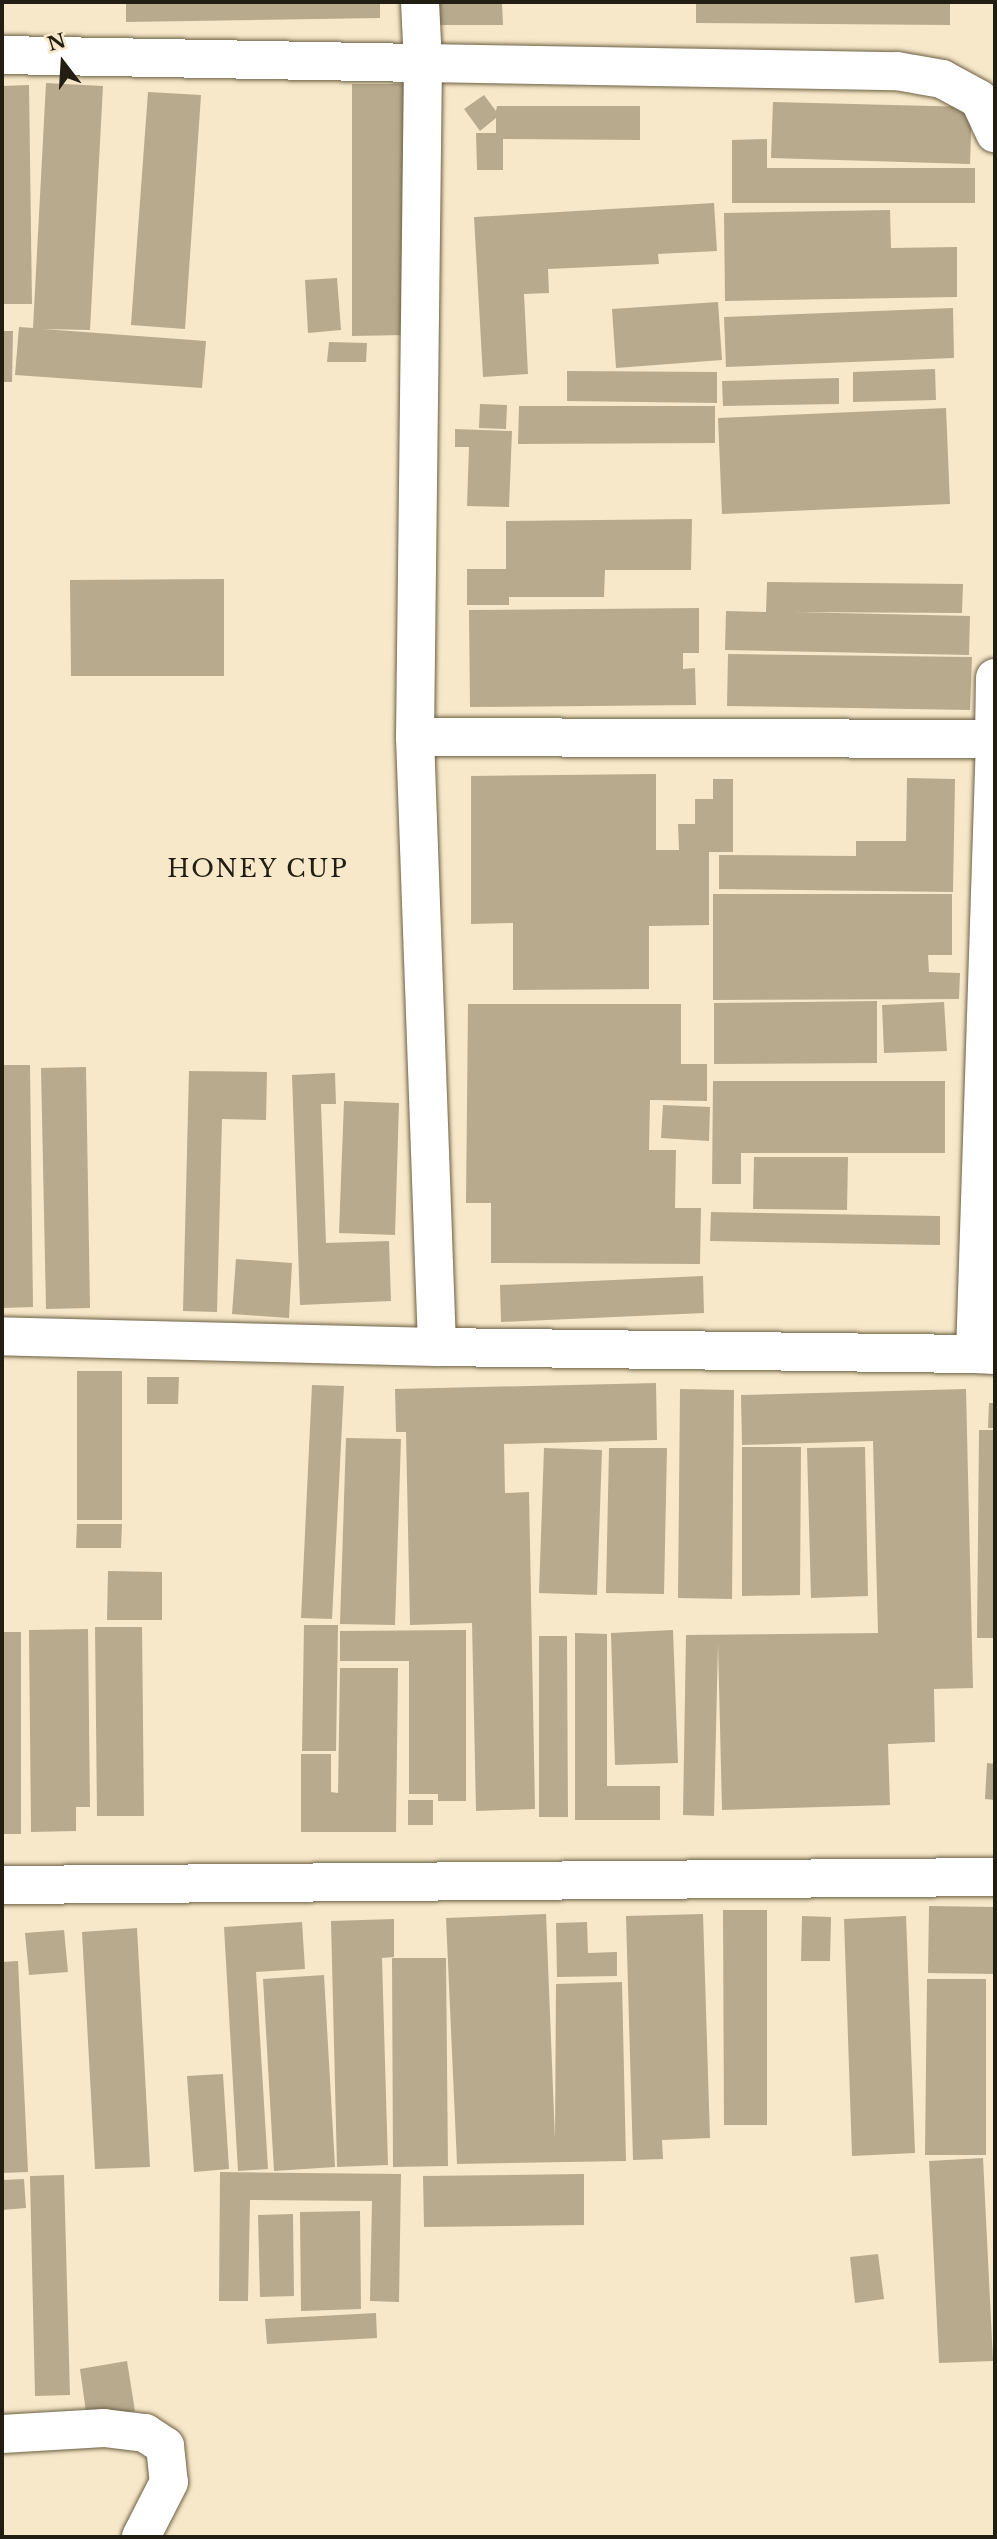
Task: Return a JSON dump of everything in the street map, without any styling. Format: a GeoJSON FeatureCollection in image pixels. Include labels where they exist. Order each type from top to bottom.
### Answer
{"type":"FeatureCollection","features":[{"type":"Feature","properties":{"kind":"street"},"geometry":{"type":"LineString","coordinates":[[420,2],[424,63],[415,737],[438,1347]]}},
{"type":"Feature","properties":{"kind":"street"},"geometry":{"type":"LineString","coordinates":[[2,55],[897,71],[942,79],[979,99],[995,133]]}},
{"type":"Feature","properties":{"kind":"street"},"geometry":{"type":"LineString","coordinates":[[2,1336],[438,1347],[985,1355],[995,678]]}},
{"type":"Feature","properties":{"kind":"street"},"geometry":{"type":"LineString","coordinates":[[415,737],[995,739]]}},
{"type":"Feature","properties":{"kind":"street"},"geometry":{"type":"LineString","coordinates":[[2,1885],[995,1877]]}},
{"type":"Feature","properties":{"kind":"street"},"geometry":{"type":"LineString","coordinates":[[2,2434],[104,2428],[145,2433],[165,2446],[169,2482],[141,2537]]}},
{"type":"Feature","properties":{"kind":"building"},"geometry":{"type":"Polygon","coordinates":[[[126,2],[380,2],[380,18],[126,22],[126,2]]]}},
{"type":"Feature","properties":{"kind":"building"},"geometry":{"type":"Polygon","coordinates":[[[427,2],[502,2],[503,25],[428,25],[427,2]]]}},
{"type":"Feature","properties":{"kind":"building"},"geometry":{"type":"Polygon","coordinates":[[[696,2],[950,2],[950,25],[696,23],[696,2]]]}},
{"type":"Feature","properties":{"kind":"building"},"geometry":{"type":"Polygon","coordinates":[[[46,83],[103,86],[90,330],[43,329],[206,341],[202,388],[15,375],[19,327],[33,328],[46,83]]]}},
{"type":"Feature","properties":{"kind":"building"},"geometry":{"type":"Polygon","coordinates":[[[352,84],[405,84],[406,335],[352,336],[352,84]]]}},
{"type":"Feature","properties":{"kind":"building"},"geometry":{"type":"Polygon","coordinates":[[[29,85],[32,304],[2,304],[2,86],[29,85]]]}},
{"type":"Feature","properties":{"kind":"building"},"geometry":{"type":"Polygon","coordinates":[[[148,92],[201,95],[185,329],[131,325],[148,92]]]}},
{"type":"Feature","properties":{"kind":"building"},"geometry":{"type":"Polygon","coordinates":[[[484,95],[496,111],[497,106],[640,106],[640,140],[503,139],[503,170],[477,170],[476,133],[496,133],[496,118],[480,131],[464,109],[484,95]]]}},
{"type":"Feature","properties":{"kind":"building"},"geometry":{"type":"Polygon","coordinates":[[[773,102],[972,107],[970,164],[771,158],[773,102]]]}},
{"type":"Feature","properties":{"kind":"building"},"geometry":{"type":"Polygon","coordinates":[[[767,139],[767,168],[975,168],[975,203],[732,203],[732,140],[767,139]]]}},
{"type":"Feature","properties":{"kind":"building"},"geometry":{"type":"Polygon","coordinates":[[[714,203],[717,251],[658,254],[659,264],[548,269],[549,293],[524,294],[528,374],[483,377],[474,217],[714,203]]]}},
{"type":"Feature","properties":{"kind":"building"},"geometry":{"type":"Polygon","coordinates":[[[890,210],[891,248],[957,247],[957,297],[725,301],[724,213],[890,210]]]}},
{"type":"Feature","properties":{"kind":"building"},"geometry":{"type":"Polygon","coordinates":[[[337,278],[341,330],[308,333],[305,280],[337,278]]]}},
{"type":"Feature","properties":{"kind":"building"},"geometry":{"type":"Polygon","coordinates":[[[718,302],[722,360],[616,368],[612,309],[718,302]]]}},
{"type":"Feature","properties":{"kind":"building"},"geometry":{"type":"Polygon","coordinates":[[[953,308],[954,358],[726,367],[724,317],[953,308]]]}},
{"type":"Feature","properties":{"kind":"building"},"geometry":{"type":"Polygon","coordinates":[[[2,331],[13,331],[12,382],[2,382],[2,331]]]}},
{"type":"Feature","properties":{"kind":"building"},"geometry":{"type":"Polygon","coordinates":[[[329,342],[367,343],[366,362],[327,362],[329,342]]]}},
{"type":"Feature","properties":{"kind":"building"},"geometry":{"type":"Polygon","coordinates":[[[935,369],[936,400],[853,402],[853,372],[935,369]]]}},
{"type":"Feature","properties":{"kind":"building"},"geometry":{"type":"Polygon","coordinates":[[[567,371],[717,372],[717,403],[567,401],[567,371]]]}},
{"type":"Feature","properties":{"kind":"building"},"geometry":{"type":"Polygon","coordinates":[[[839,378],[839,404],[723,406],[722,381],[839,378]]]}},
{"type":"Feature","properties":{"kind":"building"},"geometry":{"type":"Polygon","coordinates":[[[480,404],[507,405],[506,429],[479,428],[480,404]]]}},
{"type":"Feature","properties":{"kind":"building"},"geometry":{"type":"Polygon","coordinates":[[[519,406],[715,406],[715,443],[518,444],[519,406]]]}},
{"type":"Feature","properties":{"kind":"building"},"geometry":{"type":"Polygon","coordinates":[[[946,408],[950,504],[722,514],[718,418],[946,408]]]}},
{"type":"Feature","properties":{"kind":"building"},"geometry":{"type":"Polygon","coordinates":[[[455,429],[512,431],[509,507],[467,506],[469,447],[455,447],[455,429]]]}},
{"type":"Feature","properties":{"kind":"building"},"geometry":{"type":"Polygon","coordinates":[[[692,519],[691,570],[605,570],[604,597],[509,597],[509,605],[467,605],[467,569],[506,569],[506,521],[692,519]]]}},
{"type":"Feature","properties":{"kind":"building"},"geometry":{"type":"Polygon","coordinates":[[[224,579],[224,676],[71,676],[70,580],[224,579]]]}},
{"type":"Feature","properties":{"kind":"building"},"geometry":{"type":"Polygon","coordinates":[[[767,582],[963,584],[962,613],[793,612],[970,616],[969,655],[725,650],[726,611],[766,612],[767,582]]]}},
{"type":"Feature","properties":{"kind":"building"},"geometry":{"type":"Polygon","coordinates":[[[699,608],[699,653],[683,653],[683,669],[695,668],[696,705],[470,707],[469,610],[699,608]]]}},
{"type":"Feature","properties":{"kind":"building"},"geometry":{"type":"Polygon","coordinates":[[[728,654],[972,657],[970,710],[727,706],[728,654]]]}},
{"type":"Feature","properties":{"kind":"building"},"geometry":{"type":"Polygon","coordinates":[[[656,774],[656,850],[679,850],[678,824],[695,824],[695,799],[713,799],[713,779],[733,779],[733,852],[709,852],[709,925],[649,926],[649,989],[513,990],[513,923],[471,924],[471,776],[656,774]]]}},
{"type":"Feature","properties":{"kind":"building"},"geometry":{"type":"Polygon","coordinates":[[[907,778],[955,779],[953,892],[719,889],[719,855],[856,856],[856,841],[906,841],[907,778]]]}},
{"type":"Feature","properties":{"kind":"building"},"geometry":{"type":"Polygon","coordinates":[[[713,894],[952,894],[952,955],[928,955],[929,972],[960,973],[959,999],[713,1000],[713,894]]]}},
{"type":"Feature","properties":{"kind":"building"},"geometry":{"type":"Polygon","coordinates":[[[877,1001],[877,1063],[714,1064],[714,1003],[877,1001]]]}},
{"type":"Feature","properties":{"kind":"building"},"geometry":{"type":"Polygon","coordinates":[[[944,1002],[947,1051],[884,1053],[882,1005],[944,1002]]]}},
{"type":"Feature","properties":{"kind":"building"},"geometry":{"type":"Polygon","coordinates":[[[468,1004],[681,1004],[681,1064],[707,1064],[707,1101],[650,1100],[649,1150],[676,1150],[675,1208],[701,1208],[700,1264],[491,1263],[491,1203],[466,1203],[468,1004]]]}},
{"type":"Feature","properties":{"kind":"building"},"geometry":{"type":"Polygon","coordinates":[[[2,1065],[30,1065],[33,1307],[2,1308],[2,1065]]]}},
{"type":"Feature","properties":{"kind":"building"},"geometry":{"type":"Polygon","coordinates":[[[86,1067],[90,1308],[46,1309],[41,1068],[86,1067]]]}},
{"type":"Feature","properties":{"kind":"building"},"geometry":{"type":"Polygon","coordinates":[[[189,1071],[267,1072],[266,1120],[222,1119],[217,1312],[183,1311],[189,1071]]]}},
{"type":"Feature","properties":{"kind":"building"},"geometry":{"type":"Polygon","coordinates":[[[335,1073],[336,1104],[321,1104],[326,1243],[389,1241],[391,1301],[300,1305],[292,1075],[335,1073]]]}},
{"type":"Feature","properties":{"kind":"building"},"geometry":{"type":"Polygon","coordinates":[[[713,1081],[945,1081],[945,1153],[741,1153],[741,1184],[712,1184],[713,1081]]]}},
{"type":"Feature","properties":{"kind":"building"},"geometry":{"type":"Polygon","coordinates":[[[344,1101],[399,1103],[395,1235],[339,1233],[344,1101]]]}},
{"type":"Feature","properties":{"kind":"building"},"geometry":{"type":"Polygon","coordinates":[[[663,1105],[710,1107],[709,1141],[661,1138],[663,1105]]]}},
{"type":"Feature","properties":{"kind":"building"},"geometry":{"type":"Polygon","coordinates":[[[754,1157],[848,1157],[847,1210],[753,1209],[754,1157]]]}},
{"type":"Feature","properties":{"kind":"building"},"geometry":{"type":"Polygon","coordinates":[[[711,1212],[940,1216],[940,1245],[710,1241],[711,1212]]]}},
{"type":"Feature","properties":{"kind":"building"},"geometry":{"type":"Polygon","coordinates":[[[236,1259],[292,1263],[289,1318],[232,1314],[236,1259]]]}},
{"type":"Feature","properties":{"kind":"building"},"geometry":{"type":"Polygon","coordinates":[[[703,1276],[704,1313],[501,1322],[500,1285],[703,1276]]]}},
{"type":"Feature","properties":{"kind":"building"},"geometry":{"type":"Polygon","coordinates":[[[77,1371],[122,1371],[122,1520],[77,1520],[77,1371]]]}},
{"type":"Feature","properties":{"kind":"building"},"geometry":{"type":"Polygon","coordinates":[[[147,1377],[179,1377],[178,1404],[147,1404],[147,1377]]]}},
{"type":"Feature","properties":{"kind":"building"},"geometry":{"type":"Polygon","coordinates":[[[656,1383],[657,1440],[504,1444],[505,1493],[529,1492],[535,1809],[476,1811],[472,1623],[410,1625],[406,1432],[396,1432],[395,1389],[656,1383]]]}},
{"type":"Feature","properties":{"kind":"building"},"geometry":{"type":"Polygon","coordinates":[[[312,1385],[344,1386],[332,1619],[301,1618],[312,1385]]]}},
{"type":"Feature","properties":{"kind":"building"},"geometry":{"type":"Polygon","coordinates":[[[680,1389],[734,1390],[732,1599],[678,1598],[680,1389]]]}},
{"type":"Feature","properties":{"kind":"building"},"geometry":{"type":"Polygon","coordinates":[[[966,1389],[973,1688],[934,1689],[935,1742],[888,1744],[890,1805],[722,1810],[718,1644],[714,1816],[683,1815],[686,1635],[878,1633],[873,1441],[742,1445],[741,1395],[966,1389]]]}},
{"type":"Feature","properties":{"kind":"building"},"geometry":{"type":"Polygon","coordinates":[[[989,1403],[995,1403],[995,1428],[988,1428],[989,1403]]]}},
{"type":"Feature","properties":{"kind":"building"},"geometry":{"type":"Polygon","coordinates":[[[979,1430],[995,1430],[995,1638],[977,1638],[979,1430]]]}},
{"type":"Feature","properties":{"kind":"building"},"geometry":{"type":"Polygon","coordinates":[[[346,1438],[401,1439],[395,1625],[340,1624],[346,1438]]]}},
{"type":"Feature","properties":{"kind":"building"},"geometry":{"type":"Polygon","coordinates":[[[742,1447],[801,1447],[800,1595],[742,1596],[742,1447]]]}},
{"type":"Feature","properties":{"kind":"building"},"geometry":{"type":"Polygon","coordinates":[[[865,1447],[868,1596],[811,1598],[807,1448],[865,1447]]]}},
{"type":"Feature","properties":{"kind":"building"},"geometry":{"type":"Polygon","coordinates":[[[544,1448],[602,1450],[597,1595],[539,1593],[544,1448]]]}},
{"type":"Feature","properties":{"kind":"building"},"geometry":{"type":"Polygon","coordinates":[[[609,1448],[667,1448],[664,1594],[606,1593],[609,1448]]]}},
{"type":"Feature","properties":{"kind":"building"},"geometry":{"type":"Polygon","coordinates":[[[77,1524],[122,1524],[121,1548],[76,1548],[77,1524]]]}},
{"type":"Feature","properties":{"kind":"building"},"geometry":{"type":"Polygon","coordinates":[[[108,1571],[162,1572],[162,1620],[107,1620],[108,1571]]]}},
{"type":"Feature","properties":{"kind":"building"},"geometry":{"type":"Polygon","coordinates":[[[304,1625],[338,1625],[336,1751],[302,1751],[304,1625]]]}},
{"type":"Feature","properties":{"kind":"building"},"geometry":{"type":"Polygon","coordinates":[[[95,1627],[142,1627],[144,1816],[97,1816],[95,1627]]]}},
{"type":"Feature","properties":{"kind":"building"},"geometry":{"type":"Polygon","coordinates":[[[88,1629],[90,1807],[76,1807],[76,1831],[31,1832],[29,1630],[88,1629]]]}},
{"type":"Feature","properties":{"kind":"building"},"geometry":{"type":"Polygon","coordinates":[[[466,1630],[466,1801],[438,1801],[438,1794],[409,1794],[409,1661],[340,1661],[340,1631],[466,1630]]]}},
{"type":"Feature","properties":{"kind":"building"},"geometry":{"type":"Polygon","coordinates":[[[673,1630],[678,1763],[615,1765],[611,1633],[673,1630]]]}},
{"type":"Feature","properties":{"kind":"building"},"geometry":{"type":"Polygon","coordinates":[[[2,1632],[21,1632],[21,1834],[2,1834],[2,1632]]]}},
{"type":"Feature","properties":{"kind":"building"},"geometry":{"type":"Polygon","coordinates":[[[575,1633],[607,1634],[607,1786],[660,1786],[660,1820],[575,1820],[575,1633]]]}},
{"type":"Feature","properties":{"kind":"building"},"geometry":{"type":"Polygon","coordinates":[[[539,1636],[567,1636],[568,1817],[539,1817],[539,1636]]]}},
{"type":"Feature","properties":{"kind":"building"},"geometry":{"type":"Polygon","coordinates":[[[340,1668],[398,1668],[396,1832],[301,1832],[301,1754],[331,1754],[331,1792],[338,1793],[340,1668]]]}},
{"type":"Feature","properties":{"kind":"building"},"geometry":{"type":"Polygon","coordinates":[[[987,1763],[995,1764],[995,1800],[985,1799],[987,1763]]]}},
{"type":"Feature","properties":{"kind":"building"},"geometry":{"type":"Polygon","coordinates":[[[408,1800],[433,1800],[433,1825],[408,1825],[408,1800]]]}},
{"type":"Feature","properties":{"kind":"building"},"geometry":{"type":"Polygon","coordinates":[[[929,1906],[995,1907],[995,1974],[928,1973],[929,1906]]]}},
{"type":"Feature","properties":{"kind":"building"},"geometry":{"type":"Polygon","coordinates":[[[723,1910],[767,1910],[767,2125],[724,2125],[723,1910]]]}},
{"type":"Feature","properties":{"kind":"building"},"geometry":{"type":"Polygon","coordinates":[[[546,1914],[555,2139],[556,1984],[622,1982],[626,2161],[457,2164],[446,1918],[546,1914]]]}},
{"type":"Feature","properties":{"kind":"building"},"geometry":{"type":"Polygon","coordinates":[[[703,1914],[710,2138],[662,2140],[663,2159],[633,2160],[626,1916],[703,1914]]]}},
{"type":"Feature","properties":{"kind":"building"},"geometry":{"type":"Polygon","coordinates":[[[802,1916],[831,1917],[830,1961],[801,1961],[802,1916]]]}},
{"type":"Feature","properties":{"kind":"building"},"geometry":{"type":"Polygon","coordinates":[[[906,1916],[915,2153],[852,2156],[844,1919],[906,1916]]]}},
{"type":"Feature","properties":{"kind":"building"},"geometry":{"type":"Polygon","coordinates":[[[394,1919],[394,1957],[382,1958],[388,2165],[337,2167],[331,1921],[394,1919]]]}},
{"type":"Feature","properties":{"kind":"building"},"geometry":{"type":"Polygon","coordinates":[[[302,1922],[305,1969],[256,1972],[268,2169],[238,2171],[224,1927],[302,1922]]]}},
{"type":"Feature","properties":{"kind":"building"},"geometry":{"type":"Polygon","coordinates":[[[587,1922],[588,1953],[617,1952],[617,1976],[557,1977],[556,1923],[587,1922]]]}},
{"type":"Feature","properties":{"kind":"building"},"geometry":{"type":"Polygon","coordinates":[[[137,1928],[150,2167],[95,2169],[82,1932],[137,1928]]]}},
{"type":"Feature","properties":{"kind":"building"},"geometry":{"type":"Polygon","coordinates":[[[64,1930],[68,1972],[29,1975],[25,1933],[64,1930]]]}},
{"type":"Feature","properties":{"kind":"building"},"geometry":{"type":"Polygon","coordinates":[[[392,1958],[446,1958],[448,2166],[393,2167],[392,1958]]]}},
{"type":"Feature","properties":{"kind":"building"},"geometry":{"type":"Polygon","coordinates":[[[18,1961],[28,2172],[2,2173],[2,1962],[18,1961]]]}},
{"type":"Feature","properties":{"kind":"building"},"geometry":{"type":"Polygon","coordinates":[[[324,1975],[335,2167],[274,2171],[263,1979],[324,1975]]]}},
{"type":"Feature","properties":{"kind":"building"},"geometry":{"type":"Polygon","coordinates":[[[927,1979],[986,1979],[986,2155],[925,2155],[927,1979]]]}},
{"type":"Feature","properties":{"kind":"building"},"geometry":{"type":"Polygon","coordinates":[[[223,2074],[229,2169],[194,2172],[187,2076],[223,2074]]]}},
{"type":"Feature","properties":{"kind":"building"},"geometry":{"type":"Polygon","coordinates":[[[983,2158],[993,2361],[939,2363],[929,2161],[983,2158]]]}},
{"type":"Feature","properties":{"kind":"building"},"geometry":{"type":"Polygon","coordinates":[[[220,2172],[401,2174],[399,2302],[370,2301],[372,2201],[250,2200],[248,2301],[219,2301],[220,2172]]]}},
{"type":"Feature","properties":{"kind":"building"},"geometry":{"type":"Polygon","coordinates":[[[584,2174],[584,2225],[424,2227],[423,2176],[584,2174]]]}},
{"type":"Feature","properties":{"kind":"building"},"geometry":{"type":"Polygon","coordinates":[[[64,2175],[70,2395],[35,2396],[30,2176],[64,2175]]]}},
{"type":"Feature","properties":{"kind":"building"},"geometry":{"type":"Polygon","coordinates":[[[24,2179],[26,2208],[2,2210],[2,2180],[24,2179]]]}},
{"type":"Feature","properties":{"kind":"building"},"geometry":{"type":"Polygon","coordinates":[[[360,2211],[361,2309],[301,2311],[300,2212],[360,2211]]]}},
{"type":"Feature","properties":{"kind":"building"},"geometry":{"type":"Polygon","coordinates":[[[293,2214],[294,2296],[260,2297],[258,2215],[293,2214]]]}},
{"type":"Feature","properties":{"kind":"building"},"geometry":{"type":"Polygon","coordinates":[[[878,2254],[884,2299],[855,2303],[850,2257],[878,2254]]]}},
{"type":"Feature","properties":{"kind":"building"},"geometry":{"type":"Polygon","coordinates":[[[376,2313],[377,2338],[267,2344],[265,2319],[376,2313]]]}},
{"type":"Feature","properties":{"kind":"building"},"geometry":{"type":"Polygon","coordinates":[[[127,2361],[135,2411],[87,2419],[80,2369],[127,2361]]]}},
{"type":"Feature","properties":{"kind":"district","name":"HONEY CUP"},"geometry":{"type":"Point","coordinates":[258,869]}}]}
